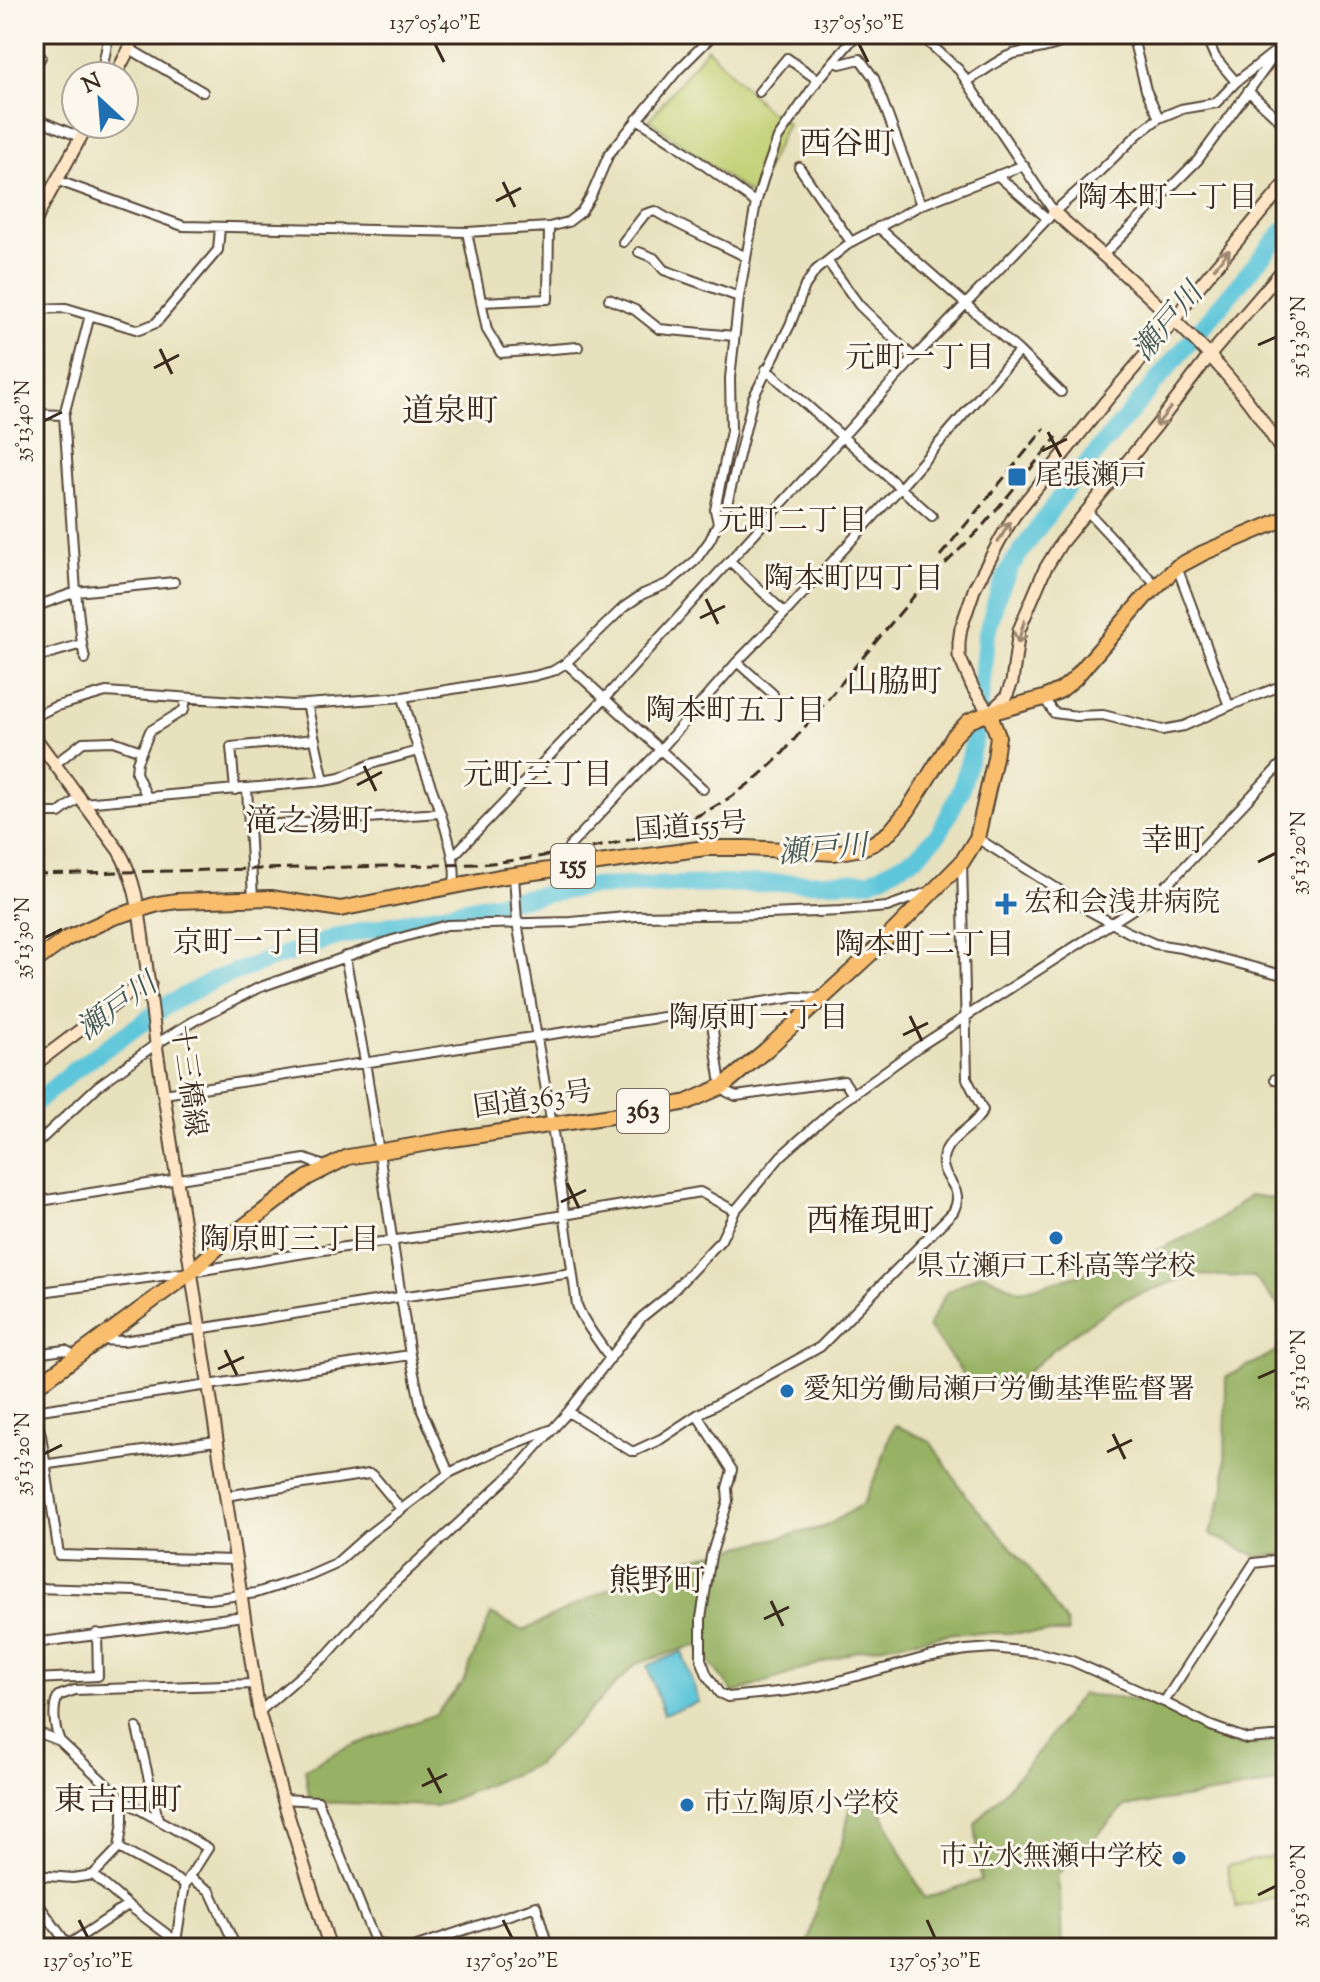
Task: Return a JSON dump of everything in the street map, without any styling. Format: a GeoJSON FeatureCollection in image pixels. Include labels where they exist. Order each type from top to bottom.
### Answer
{"type":"FeatureCollection","features":[{"type":"Feature","properties":{"kind":"highway","name":"国道155号"},"geometry":{"type":"LineString","coordinates":[[34,962],[80,931],[139,909],[177,901],[271,898],[340,909],[453,885],[514,880],[561,868],[705,848],[834,853],[862,848],[890,832],[908,810],[954,736],[969,721],[1061,690],[1156,585],[1177,567],[1286,518]]}},
{"type":"Feature","properties":{"kind":"highway","name":"国道363号"},"geometry":{"type":"LineString","coordinates":[[34,1388],[191,1272],[226,1240],[307,1178],[348,1157],[639,1112],[687,1102],[723,1086],[879,946],[962,862],[977,838],[995,758],[998,736],[989,713]]}},
{"type":"Feature","properties":{"kind":"street"},"geometry":{"type":"LineString","coordinates":[[104,60],[109,34]]}},
{"type":"Feature","properties":{"kind":"street"},"geometry":{"type":"LineString","coordinates":[[124,60],[137,34]]}},
{"type":"Feature","properties":{"kind":"street"},"geometry":{"type":"LineString","coordinates":[[56,180],[183,226],[467,232],[549,227],[568,222],[581,212],[609,154],[678,70],[714,34]]}},
{"type":"Feature","properties":{"kind":"street"},"geometry":{"type":"LineString","coordinates":[[718,524],[715,510],[731,431],[730,378],[734,336],[756,203],[778,138],[818,80],[857,34]]}},
{"type":"Feature","properties":{"kind":"street"},"geometry":{"type":"LineString","coordinates":[[919,34],[968,81],[1024,165],[1051,215]]}},
{"type":"Feature","properties":{"kind":"street"},"geometry":{"type":"LineString","coordinates":[[968,81],[1010,55],[1036,51],[1076,34]]}},
{"type":"Feature","properties":{"kind":"street"},"geometry":{"type":"LineString","coordinates":[[1132,34],[1146,90],[1159,118]]}},
{"type":"Feature","properties":{"kind":"street"},"geometry":{"type":"LineString","coordinates":[[1205,34],[1215,57],[1236,82]]}},
{"type":"Feature","properties":{"kind":"street"},"geometry":{"type":"LineString","coordinates":[[453,856],[604,699],[914,358],[1051,215],[1159,118],[1181,109],[1216,103],[1236,82],[1284,43]]}},
{"type":"Feature","properties":{"kind":"street"},"geometry":{"type":"LineString","coordinates":[[1102,256],[1198,160],[1284,43]]}},
{"type":"Feature","properties":{"kind":"street"},"geometry":{"type":"LineString","coordinates":[[130,49],[203,92]]}},
{"type":"Feature","properties":{"kind":"street"},"geometry":{"type":"LineString","coordinates":[[34,69],[41,57]]}},
{"type":"Feature","properties":{"kind":"street"},"geometry":{"type":"LineString","coordinates":[[759,92],[787,58],[818,80]]}},
{"type":"Feature","properties":{"kind":"street"},"geometry":{"type":"LineString","coordinates":[[834,61],[840,64],[860,59],[874,78],[921,205]]}},
{"type":"Feature","properties":{"kind":"street"},"geometry":{"type":"LineString","coordinates":[[1248,91],[1286,126]]}},
{"type":"Feature","properties":{"kind":"street"},"geometry":{"type":"LineString","coordinates":[[34,118],[60,129]]}},
{"type":"Feature","properties":{"kind":"street"},"geometry":{"type":"LineString","coordinates":[[637,119],[756,203]]}},
{"type":"Feature","properties":{"kind":"street"},"geometry":{"type":"LineString","coordinates":[[34,225],[78,140]]}},
{"type":"Feature","properties":{"kind":"street"},"geometry":{"type":"LineString","coordinates":[[34,717],[54,707],[106,692],[292,705],[403,697],[553,671],[566,663],[624,607],[643,594],[669,583],[695,561],[710,540],[727,504],[753,398],[790,325],[805,286],[816,270],[851,242],[921,205],[1024,165]]}},
{"type":"Feature","properties":{"kind":"street"},"geometry":{"type":"LineString","coordinates":[[799,167],[851,242]]}},
{"type":"Feature","properties":{"kind":"street"},"geometry":{"type":"LineString","coordinates":[[997,175],[1102,256],[1208,353],[1248,400],[1286,459]]}},
{"type":"Feature","properties":{"kind":"street"},"geometry":{"type":"LineString","coordinates":[[1286,183],[1191,296],[1177,324],[1106,401],[1014,516],[975,587],[961,628],[959,656],[973,688],[989,713],[1006,697],[1012,682],[1019,630],[1045,569],[1061,543],[1157,425],[1208,353],[1286,266]]}},
{"type":"Feature","properties":{"kind":"street"},"geometry":{"type":"LineString","coordinates":[[623,242],[645,214],[655,211],[746,257]]}},
{"type":"Feature","properties":{"kind":"street"},"geometry":{"type":"LineString","coordinates":[[34,309],[66,308],[139,330],[156,323],[218,250],[220,227]]}},
{"type":"Feature","properties":{"kind":"street"},"geometry":{"type":"LineString","coordinates":[[482,302],[548,299],[549,227]]}},
{"type":"Feature","properties":{"kind":"street"},"geometry":{"type":"LineString","coordinates":[[878,227],[1061,392]]}},
{"type":"Feature","properties":{"kind":"street"},"geometry":{"type":"LineString","coordinates":[[467,232],[487,330],[501,353],[578,347]]}},
{"type":"Feature","properties":{"kind":"street"},"geometry":{"type":"LineString","coordinates":[[639,252],[654,258],[664,270],[739,297]]}},
{"type":"Feature","properties":{"kind":"street"},"geometry":{"type":"LineString","coordinates":[[828,262],[859,305],[914,358]]}},
{"type":"Feature","properties":{"kind":"street"},"geometry":{"type":"LineString","coordinates":[[609,299],[635,310],[659,329],[734,336]]}},
{"type":"Feature","properties":{"kind":"street"},"geometry":{"type":"LineString","coordinates":[[85,659],[76,592],[64,415],[90,315]]}},
{"type":"Feature","properties":{"kind":"street"},"geometry":{"type":"LineString","coordinates":[[561,868],[569,847],[900,488],[1019,351]]}},
{"type":"Feature","properties":{"kind":"street"},"geometry":{"type":"LineString","coordinates":[[766,369],[932,516]]}},
{"type":"Feature","properties":{"kind":"street"},"geometry":{"type":"LineString","coordinates":[[34,414],[64,415]]}},
{"type":"Feature","properties":{"kind":"street"},"geometry":{"type":"LineString","coordinates":[[1273,437],[1286,432]]}},
{"type":"Feature","properties":{"kind":"street"},"geometry":{"type":"LineString","coordinates":[[1087,511],[1156,585]]}},
{"type":"Feature","properties":{"kind":"street"},"geometry":{"type":"LineString","coordinates":[[730,561],[785,613]]}},
{"type":"Feature","properties":{"kind":"street"},"geometry":{"type":"LineString","coordinates":[[1177,567],[1229,706]]}},
{"type":"Feature","properties":{"kind":"street"},"geometry":{"type":"LineString","coordinates":[[34,607],[76,592],[174,582]]}},
{"type":"Feature","properties":{"kind":"street"},"geometry":{"type":"LineString","coordinates":[[34,658],[82,644]]}},
{"type":"Feature","properties":{"kind":"street"},"geometry":{"type":"LineString","coordinates":[[737,662],[773,694]]}},
{"type":"Feature","properties":{"kind":"street"},"geometry":{"type":"LineString","coordinates":[[566,663],[703,789]]}},
{"type":"Feature","properties":{"kind":"street"},"geometry":{"type":"LineString","coordinates":[[1044,698],[1054,713],[1103,715],[1162,730],[1184,726],[1286,684]]}},
{"type":"Feature","properties":{"kind":"street"},"geometry":{"type":"LineString","coordinates":[[403,697],[453,856],[453,885]]}},
{"type":"Feature","properties":{"kind":"street"},"geometry":{"type":"LineString","coordinates":[[147,797],[136,773],[141,751],[150,731],[184,710],[186,698]]}},
{"type":"Feature","properties":{"kind":"street"},"geometry":{"type":"LineString","coordinates":[[307,704],[324,781]]}},
{"type":"Feature","properties":{"kind":"street","name":"十三橋線"},"geometry":{"type":"LineString","coordinates":[[34,736],[119,851],[128,867],[139,909],[164,1094],[259,1712],[330,1948]]}},
{"type":"Feature","properties":{"kind":"street"},"geometry":{"type":"LineString","coordinates":[[235,790],[231,747],[315,739]]}},
{"type":"Feature","properties":{"kind":"street"},"geometry":{"type":"LineString","coordinates":[[55,764],[83,742],[113,741],[141,751]]}},
{"type":"Feature","properties":{"kind":"street"},"geometry":{"type":"LineString","coordinates":[[34,813],[59,813],[81,800],[324,781],[418,751]]}},
{"type":"Feature","properties":{"kind":"street"},"geometry":{"type":"LineString","coordinates":[[259,1712],[327,1655],[380,1596],[508,1478],[568,1412],[642,1317],[667,1297],[721,1240],[735,1211],[781,1156],[853,1095],[924,1043],[1152,897],[1171,881],[1286,759]]}},
{"type":"Feature","properties":{"kind":"street"},"geometry":{"type":"LineString","coordinates":[[247,789],[253,898]]}},
{"type":"Feature","properties":{"kind":"street"},"geometry":{"type":"LineString","coordinates":[[250,826],[440,813]]}},
{"type":"Feature","properties":{"kind":"street"},"geometry":{"type":"LineString","coordinates":[[977,838],[1086,909],[1155,944],[1286,976]]}},
{"type":"Feature","properties":{"kind":"street"},"geometry":{"type":"LineString","coordinates":[[568,1412],[631,1451],[661,1439],[697,1415],[820,1347],[953,1212],[957,1204],[957,1190],[944,1170],[943,1158],[962,1131],[983,1110],[967,1079],[962,862]]}},
{"type":"Feature","properties":{"kind":"street"},"geometry":{"type":"LineString","coordinates":[[514,880],[517,918],[552,1125],[577,1305],[582,1320],[610,1359]]}},
{"type":"Feature","properties":{"kind":"street"},"geometry":{"type":"LineString","coordinates":[[34,1146],[98,1086],[156,1040],[258,988],[345,956],[447,925],[517,918],[571,922],[636,916],[841,911],[887,907],[937,888]]}},
{"type":"Feature","properties":{"kind":"street"},"geometry":{"type":"LineString","coordinates":[[345,956],[365,1061],[410,1355],[422,1411],[449,1473]]}},
{"type":"Feature","properties":{"kind":"street"},"geometry":{"type":"LineString","coordinates":[[34,1065],[129,993],[150,988]]}},
{"type":"Feature","properties":{"kind":"street"},"geometry":{"type":"LineString","coordinates":[[164,1094],[795,997],[822,998]]}},
{"type":"Feature","properties":{"kind":"street"},"geometry":{"type":"LineString","coordinates":[[710,1010],[720,1078],[727,1092],[736,1096],[844,1081],[853,1095]]}},
{"type":"Feature","properties":{"kind":"street"},"geometry":{"type":"LineString","coordinates":[[1275,1079],[1286,1081]]}},
{"type":"Feature","properties":{"kind":"street"},"geometry":{"type":"LineString","coordinates":[[1286,1128],[1286,1139]]}},
{"type":"Feature","properties":{"kind":"street"},"geometry":{"type":"LineString","coordinates":[[34,1202],[305,1159],[327,1167]]}},
{"type":"Feature","properties":{"kind":"street"},"geometry":{"type":"LineString","coordinates":[[34,1293],[191,1272],[700,1192],[735,1211]]}},
{"type":"Feature","properties":{"kind":"street"},"geometry":{"type":"LineString","coordinates":[[98,1340],[123,1341],[572,1273]]}},
{"type":"Feature","properties":{"kind":"street"},"geometry":{"type":"LineString","coordinates":[[34,1354],[65,1350],[76,1356]]}},
{"type":"Feature","properties":{"kind":"street"},"geometry":{"type":"LineString","coordinates":[[235,1560],[59,1555],[41,1435],[34,1410],[410,1355]]}},
{"type":"Feature","properties":{"kind":"street"},"geometry":{"type":"LineString","coordinates":[[34,1362],[48,1377]]}},
{"type":"Feature","properties":{"kind":"street"},"geometry":{"type":"LineString","coordinates":[[697,1415],[732,1470],[727,1488],[728,1501],[711,1556],[701,1618],[701,1659],[719,1693],[728,1697],[820,1686],[927,1657],[993,1648],[1039,1653],[1072,1661],[1211,1726],[1247,1739],[1286,1736]]}},
{"type":"Feature","properties":{"kind":"street"},"geometry":{"type":"LineString","coordinates":[[34,1588],[135,1591],[210,1599],[256,1593],[334,1565],[449,1473],[553,1429]]}},
{"type":"Feature","properties":{"kind":"street"},"geometry":{"type":"LineString","coordinates":[[34,1466],[216,1441]]}},
{"type":"Feature","properties":{"kind":"street"},"geometry":{"type":"LineString","coordinates":[[225,1496],[369,1474],[401,1509]]}},
{"type":"Feature","properties":{"kind":"street"},"geometry":{"type":"LineString","coordinates":[[1164,1702],[1254,1563],[1286,1559]]}},
{"type":"Feature","properties":{"kind":"street"},"geometry":{"type":"LineString","coordinates":[[34,1643],[244,1616]]}},
{"type":"Feature","properties":{"kind":"street"},"geometry":{"type":"LineString","coordinates":[[34,1679],[98,1676],[97,1633]]}},
{"type":"Feature","properties":{"kind":"street"},"geometry":{"type":"LineString","coordinates":[[175,1945],[187,1880],[208,1848],[123,1800],[60,1741],[56,1733],[54,1706],[58,1696],[75,1690],[254,1684]]}},
{"type":"Feature","properties":{"kind":"street"},"geometry":{"type":"LineString","coordinates":[[137,1728],[158,1819]]}},
{"type":"Feature","properties":{"kind":"street"},"geometry":{"type":"LineString","coordinates":[[34,1731],[60,1741]]}},
{"type":"Feature","properties":{"kind":"street"},"geometry":{"type":"LineString","coordinates":[[283,1799],[318,1801],[375,1941],[392,1948]]}},
{"type":"Feature","properties":{"kind":"street"},"geometry":{"type":"LineString","coordinates":[[34,1875],[73,1878],[93,1875],[119,1848],[123,1800]]}},
{"type":"Feature","properties":{"kind":"street"},"geometry":{"type":"LineString","coordinates":[[119,1848],[210,1891],[234,1943],[232,1948]]}},
{"type":"Feature","properties":{"kind":"street"},"geometry":{"type":"LineString","coordinates":[[93,1875],[175,1945]]}},
{"type":"Feature","properties":{"kind":"street"},"geometry":{"type":"LineString","coordinates":[[34,1898],[69,1947],[128,1905]]}},
{"type":"Feature","properties":{"kind":"street"},"geometry":{"type":"LineString","coordinates":[[411,1948],[536,1906],[548,1947]]}},
{"type":"Feature","properties":{"kind":"street"},"geometry":{"type":"LineString","coordinates":[[163,1948],[175,1945]]}},
{"type":"Feature","properties":{"kind":"green space"},"geometry":{"type":"Polygon","coordinates":[[[707,48],[766,109],[787,123],[754,197],[649,120],[707,48]]]}},
{"type":"Feature","properties":{"kind":"green space"},"geometry":{"type":"Polygon","coordinates":[[[1250,1195],[1286,1200],[1286,1554],[1257,1557],[1210,1534],[1225,1486],[1226,1377],[1277,1351],[1282,1310],[1254,1277],[1193,1275],[1123,1300],[1063,1341],[1009,1388],[968,1380],[928,1327],[946,1293],[982,1273],[1020,1291],[1146,1256],[1215,1223],[1250,1195]]]}},
{"type":"Feature","properties":{"kind":"green space"},"geometry":{"type":"Polygon","coordinates":[[[895,1425],[930,1441],[966,1496],[1027,1565],[1067,1624],[1068,1633],[954,1633],[856,1651],[734,1693],[696,1645],[636,1664],[536,1765],[436,1806],[310,1802],[305,1769],[339,1751],[436,1714],[463,1682],[491,1614],[523,1631],[651,1568],[824,1527],[863,1504],[895,1425]]]}},
{"type":"Feature","properties":{"kind":"green space"},"geometry":{"type":"Polygon","coordinates":[[[1081,1694],[1152,1702],[1239,1745],[1286,1740],[1286,1781],[1124,1807],[1057,1876],[1062,1948],[804,1948],[808,1944],[819,1897],[844,1838],[851,1802],[878,1805],[924,1898],[981,1880],[975,1824],[1036,1755],[1081,1694]]]}},
{"type":"Feature","properties":{"kind":"green space"},"geometry":{"type":"Polygon","coordinates":[[[1286,1853],[1286,1896],[1236,1907],[1227,1866],[1286,1853]]]}},
{"type":"Feature","properties":{"kind":"water"},"geometry":{"type":"Polygon","coordinates":[[[682,1652],[699,1702],[664,1714],[647,1666],[682,1652]]]}},
{"type":"Feature","properties":{"kind":"waterway","name":"瀬戸川"},"geometry":{"type":"LineString","coordinates":[[34,1104],[73,1071],[172,1002],[214,980],[336,937],[494,903],[587,887],[871,881],[917,856],[940,832],[961,790],[978,726],[986,636],[998,594],[1010,567],[1068,486],[1286,228]]}},
{"type":"Feature","properties":{"kind":"railway"},"geometry":{"type":"LineString","coordinates":[[940,556],[1045,428]]}},
{"type":"Feature","properties":{"kind":"railway"},"geometry":{"type":"LineString","coordinates":[[34,874],[481,864],[600,846],[658,832],[684,822],[735,794],[783,753],[919,590],[980,529],[1057,437]]}},
{"type":"Feature","properties":{"kind":"place","name":"尾張瀬戸"},"geometry":{"type":"Point","coordinates":[1017,477]}},
{"type":"Feature","properties":{"kind":"place","name":"宏和会浅井病院"},"geometry":{"type":"Point","coordinates":[1006,904]}},
{"type":"Feature","properties":{"kind":"place","name":"県立瀬戸工科高等学校"},"geometry":{"type":"Point","coordinates":[1056,1238]}},
{"type":"Feature","properties":{"kind":"place","name":"愛知労働局瀬戸労働基準監督署"},"geometry":{"type":"Point","coordinates":[787,1391]}},
{"type":"Feature","properties":{"kind":"place","name":"市立陶原小学校"},"geometry":{"type":"Point","coordinates":[687,1805]}},
{"type":"Feature","properties":{"kind":"place","name":"市立水無瀬中学校"},"geometry":{"type":"Point","coordinates":[1179,1858]}},
{"type":"Feature","properties":{"kind":"district","name":"西谷町"},"geometry":{"type":"Point","coordinates":[847,146]}},
{"type":"Feature","properties":{"kind":"district","name":"陶本町一丁目"},"geometry":{"type":"Point","coordinates":[1168,199]}},
{"type":"Feature","properties":{"kind":"district","name":"元町一丁目"},"geometry":{"type":"Point","coordinates":[920,359]}},
{"type":"Feature","properties":{"kind":"district","name":"道泉町"},"geometry":{"type":"Point","coordinates":[450,413]}},
{"type":"Feature","properties":{"kind":"district","name":"元町二丁目"},"geometry":{"type":"Point","coordinates":[793,522]}},
{"type":"Feature","properties":{"kind":"district","name":"陶本町四丁目"},"geometry":{"type":"Point","coordinates":[854,580]}},
{"type":"Feature","properties":{"kind":"district","name":"山脇町"},"geometry":{"type":"Point","coordinates":[894,684]}},
{"type":"Feature","properties":{"kind":"district","name":"陶本町五丁目"},"geometry":{"type":"Point","coordinates":[736,712]}},
{"type":"Feature","properties":{"kind":"district","name":"元町三丁目"},"geometry":{"type":"Point","coordinates":[538,776]}},
{"type":"Feature","properties":{"kind":"district","name":"滝之湯町"},"geometry":{"type":"Point","coordinates":[309,823]}},
{"type":"Feature","properties":{"kind":"district","name":"幸町"},"geometry":{"type":"Point","coordinates":[1173,843]}},
{"type":"Feature","properties":{"kind":"district","name":"京町一丁目"},"geometry":{"type":"Point","coordinates":[248,944]}},
{"type":"Feature","properties":{"kind":"district","name":"陶本町二丁目"},"geometry":{"type":"Point","coordinates":[925,946]}},
{"type":"Feature","properties":{"kind":"district","name":"陶原町一丁目"},"geometry":{"type":"Point","coordinates":[759,1019]}},
{"type":"Feature","properties":{"kind":"district","name":"西権現町"},"geometry":{"type":"Point","coordinates":[870,1223]}},
{"type":"Feature","properties":{"kind":"district","name":"陶原町三丁目"},"geometry":{"type":"Point","coordinates":[290,1241]}},
{"type":"Feature","properties":{"kind":"district","name":"熊野町"},"geometry":{"type":"Point","coordinates":[657,1583]}},
{"type":"Feature","properties":{"kind":"district","name":"東吉田町"},"geometry":{"type":"Point","coordinates":[118,1802]}}]}
